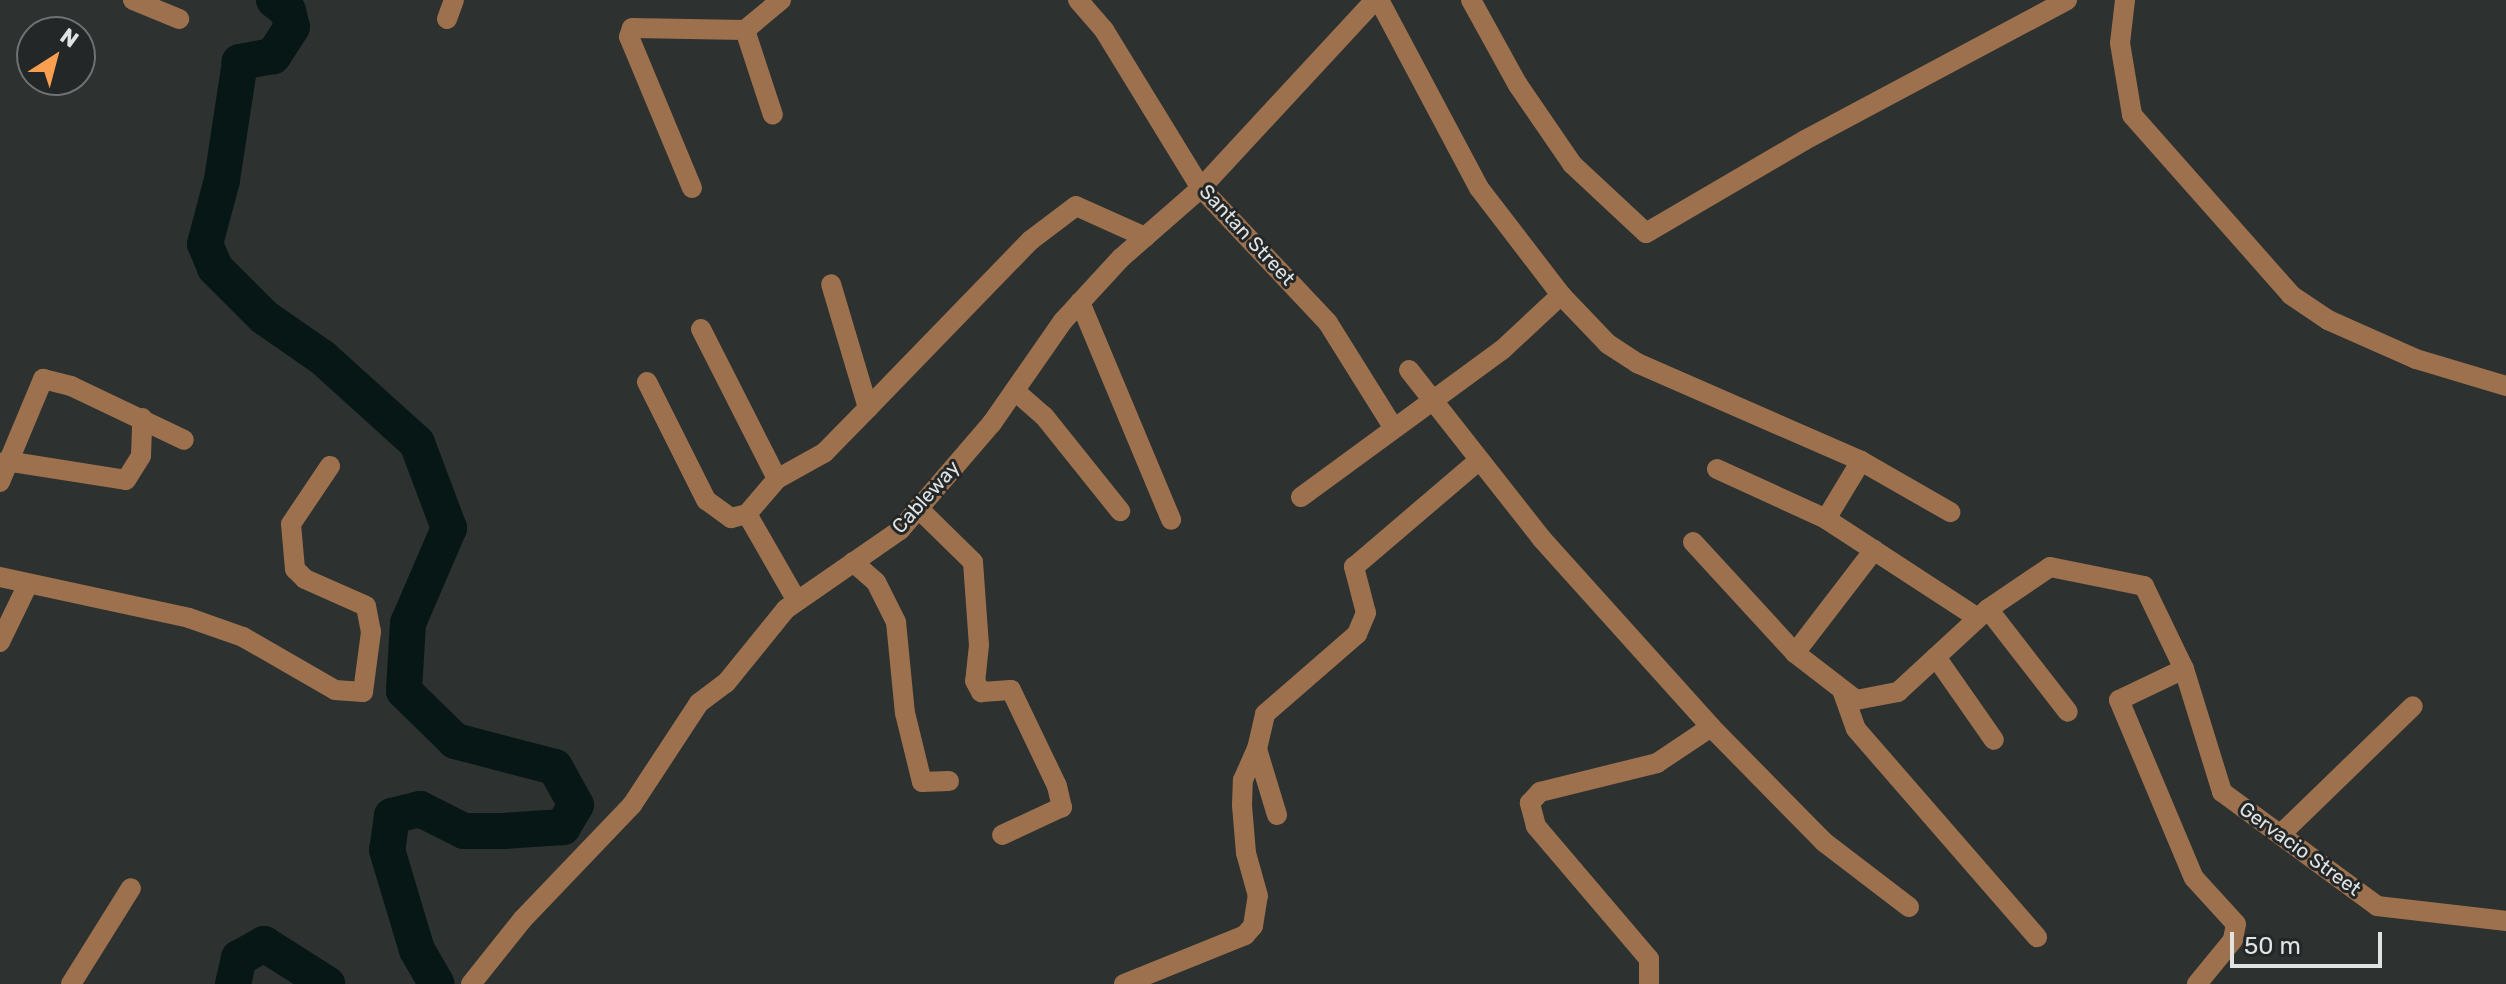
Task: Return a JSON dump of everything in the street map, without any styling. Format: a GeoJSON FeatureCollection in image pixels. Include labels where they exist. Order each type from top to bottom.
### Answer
{"type":"FeatureCollection","features":[{"type":"Feature","properties":{"kind":"street"},"geometry":{"type":"LineString","coordinates":[[133,0],[179,19]]}},
{"type":"Feature","properties":{"kind":"street"},"geometry":{"type":"LineString","coordinates":[[692,188],[629,37],[632,28],[745,30],[781,0]]}},
{"type":"Feature","properties":{"kind":"street","name":"Santan Street"},"geometry":{"type":"LineString","coordinates":[[1078,0],[1104,30],[1201,188],[1328,323],[1393,427]]}},
{"type":"Feature","properties":{"kind":"street"},"geometry":{"type":"LineString","coordinates":[[1377,0],[1479,188],[1561,295],[1608,344],[1637,363],[1861,461],[1950,512]]}},
{"type":"Feature","properties":{"kind":"street","name":"Cableway"},"geometry":{"type":"LineString","coordinates":[[471,984],[522,920],[632,805],[699,703],[726,683],[797,601],[900,530],[1015,391],[1080,302],[1145,237],[1201,188],[1377,0]]}},
{"type":"Feature","properties":{"kind":"street"},"geometry":{"type":"LineString","coordinates":[[1471,0],[1518,85],[1572,164],[1646,233],[1805,140],[2067,0]]}},
{"type":"Feature","properties":{"kind":"street"},"geometry":{"type":"LineString","coordinates":[[2125,0],[2120,43],[2132,115],[2291,295],[2328,320],[2416,359],[2506,386]]}},
{"type":"Feature","properties":{"kind":"street"},"geometry":{"type":"LineString","coordinates":[[745,30],[773,115]]}},
{"type":"Feature","properties":{"kind":"street"},"geometry":{"type":"LineString","coordinates":[[647,382],[706,500],[731,518],[747,514],[777,479],[824,453],[1031,240],[1076,206],[1145,237]]}},
{"type":"Feature","properties":{"kind":"street"},"geometry":{"type":"LineString","coordinates":[[831,284],[868,408]]}},
{"type":"Feature","properties":{"kind":"street"},"geometry":{"type":"LineString","coordinates":[[1301,497],[1502,350],[1561,295]]}},
{"type":"Feature","properties":{"kind":"street"},"geometry":{"type":"LineString","coordinates":[[1080,302],[1171,520]]}},
{"type":"Feature","properties":{"kind":"street"},"geometry":{"type":"LineString","coordinates":[[701,329],[777,479]]}},
{"type":"Feature","properties":{"kind":"street"},"geometry":{"type":"LineString","coordinates":[[1409,370],[1430,403],[1477,462],[1711,727],[1824,842],[1909,907]]}},
{"type":"Feature","properties":{"kind":"street"},"geometry":{"type":"LineString","coordinates":[[0,482],[6,461],[43,379],[71,386],[184,440]]}},
{"type":"Feature","properties":{"kind":"street"},"geometry":{"type":"LineString","coordinates":[[1015,391],[1044,416],[1120,511]]}},
{"type":"Feature","properties":{"kind":"street"},"geometry":{"type":"LineString","coordinates":[[6,461],[106,481],[126,480],[141,456],[142,418]]}},
{"type":"Feature","properties":{"kind":"street"},"geometry":{"type":"LineString","coordinates":[[1826,519],[1861,461]]}},
{"type":"Feature","properties":{"kind":"street"},"geometry":{"type":"LineString","coordinates":[[1124,984],[1245,935],[1253,926],[1258,896],[1246,853],[1243,780],[1257,749],[1265,714],[1357,634],[1366,613],[1354,567],[1477,462]]}},
{"type":"Feature","properties":{"kind":"street"},"geometry":{"type":"LineString","coordinates":[[0,577],[122,599],[189,618],[243,637],[335,690],[363,692],[371,632],[366,606],[305,579],[295,569],[291,524],[330,466]]}},
{"type":"Feature","properties":{"kind":"street"},"geometry":{"type":"LineString","coordinates":[[1717,469],[1826,519],[1983,614],[2068,712]]}},
{"type":"Feature","properties":{"kind":"street"},"geometry":{"type":"LineString","coordinates":[[918,508],[973,562],[979,645],[975,681],[981,692],[1011,690],[1057,786],[1062,807],[1002,835]]}},
{"type":"Feature","properties":{"kind":"street"},"geometry":{"type":"LineString","coordinates":[[747,514],[797,601]]}},
{"type":"Feature","properties":{"kind":"street"},"geometry":{"type":"LineString","coordinates":[[1693,542],[1795,653],[1842,690],[1856,729],[2037,937]]}},
{"type":"Feature","properties":{"kind":"street"},"geometry":{"type":"LineString","coordinates":[[1795,653],[1874,550]]}},
{"type":"Feature","properties":{"kind":"street"},"geometry":{"type":"LineString","coordinates":[[853,562],[876,582],[896,622],[905,713],[922,782],[949,781]]}},
{"type":"Feature","properties":{"kind":"street","name":"Gervacio Street"},"geometry":{"type":"LineString","coordinates":[[1842,690],[1856,700],[1898,692],[1983,614],[2050,567],[2144,586],[2184,669],[2222,792],[2282,833],[2377,906],[2506,921]]}},
{"type":"Feature","properties":{"kind":"street"},"geometry":{"type":"LineString","coordinates":[[0,642],[28,584]]}},
{"type":"Feature","properties":{"kind":"street"},"geometry":{"type":"LineString","coordinates":[[1936,657],[1994,740]]}},
{"type":"Feature","properties":{"kind":"street"},"geometry":{"type":"LineString","coordinates":[[2184,669],[2119,700],[2194,878],[2236,924],[2233,940],[2197,984]]}},
{"type":"Feature","properties":{"kind":"street"},"geometry":{"type":"LineString","coordinates":[[2282,833],[2413,706]]}},
{"type":"Feature","properties":{"kind":"street"},"geometry":{"type":"LineString","coordinates":[[1649,984],[1649,959],[1536,826],[1530,803],[1540,792],[1657,763],[1711,727]]}},
{"type":"Feature","properties":{"kind":"street"},"geometry":{"type":"LineString","coordinates":[[1257,749],[1277,815]]}},
{"type":"Feature","properties":{"kind":"street"},"geometry":{"type":"LineString","coordinates":[[71,984],[131,888]]}},
{"type":"Feature","properties":{"kind":"waterway"},"geometry":{"type":"LineString","coordinates":[[274,0],[288,11],[292,27],[273,56],[240,62],[222,180],[205,244],[215,268],[264,317],[323,358],[417,443],[449,528],[408,623],[404,691],[455,741],[555,767],[576,805],[563,827],[503,831],[464,831],[420,809],[392,816],[387,850],[417,950],[437,984]]}},
{"type":"Feature","properties":{"kind":"waterway"},"geometry":{"type":"LineString","coordinates":[[233,984],[239,958],[264,944],[327,984]]}}]}
